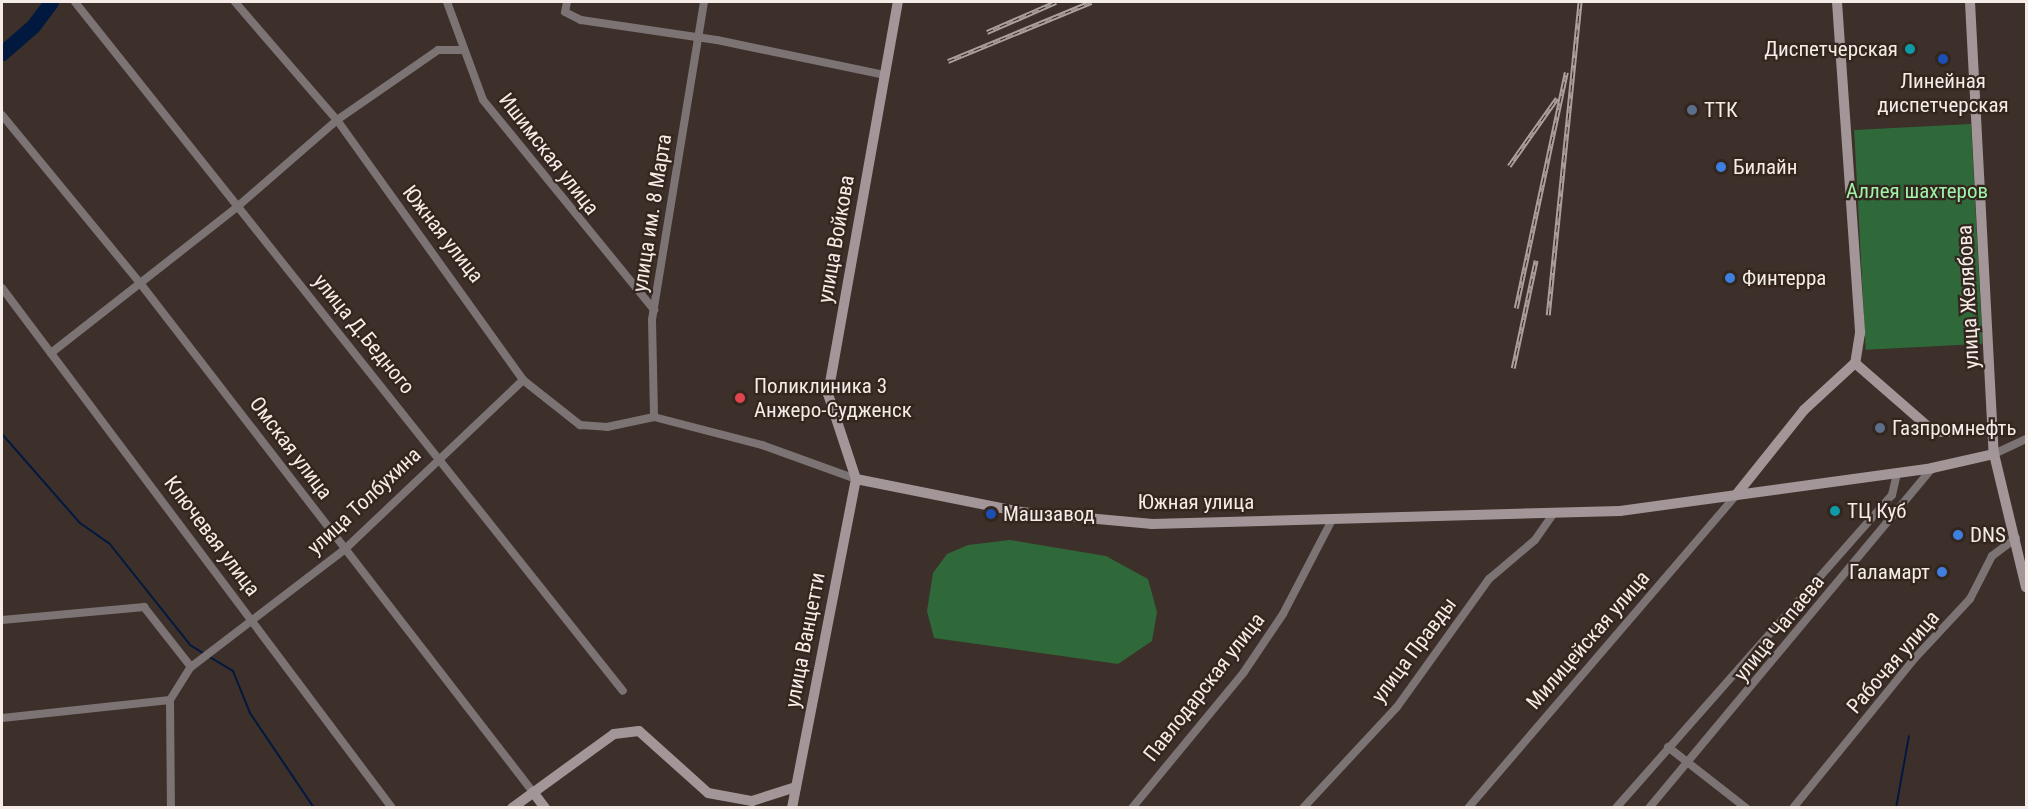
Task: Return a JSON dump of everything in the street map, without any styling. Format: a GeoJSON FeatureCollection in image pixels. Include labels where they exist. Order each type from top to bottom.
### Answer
{"type":"FeatureCollection","features":[{"type":"Feature","properties":{"kind":"street","name":"улица Д.Бедного"},"geometry":{"type":"LineString","coordinates":[[75,2],[237,207],[439,455],[623,691]]}},
{"type":"Feature","properties":{"kind":"street","name":"Южная улица"},"geometry":{"type":"LineString","coordinates":[[236,2],[337,120],[523,380],[580,425],[607,427],[654,417],[667,423],[762,445],[856,479],[1021,512],[1152,524],[1620,512],[1932,468],[1994,454]]}},
{"type":"Feature","properties":{"kind":"street","name":"Ишимская улица"},"geometry":{"type":"LineString","coordinates":[[447,2],[483,100],[654,310]]}},
{"type":"Feature","properties":{"kind":"street"},"geometry":{"type":"LineString","coordinates":[[567,2],[565,12],[885,75]]}},
{"type":"Feature","properties":{"kind":"street","name":"улица им. 8 Марта"},"geometry":{"type":"LineString","coordinates":[[654,417],[654,310],[704,2]]}},
{"type":"Feature","properties":{"kind":"street","name":"улица Войкова"},"geometry":{"type":"LineString","coordinates":[[856,479],[828,394],[898,2]]}},
{"type":"Feature","properties":{"kind":"street"},"geometry":{"type":"LineString","coordinates":[[1736,495],[1804,410],[1856,363],[1860,333],[1837,2]]}},
{"type":"Feature","properties":{"kind":"street","name":"улица Желябова"},"geometry":{"type":"LineString","coordinates":[[1970,2],[1994,454],[2026,587]]}},
{"type":"Feature","properties":{"kind":"street"},"geometry":{"type":"LineString","coordinates":[[51,352],[237,207],[337,120],[438,50],[463,50]]}},
{"type":"Feature","properties":{"kind":"street","name":"Омская улица"},"geometry":{"type":"LineString","coordinates":[[2,115],[140,283],[344,550],[545,807]]}},
{"type":"Feature","properties":{"kind":"street","name":"Ключевая улица"},"geometry":{"type":"LineString","coordinates":[[2,288],[392,807]]}},
{"type":"Feature","properties":{"kind":"street"},"geometry":{"type":"LineString","coordinates":[[1856,363],[1934,432],[1994,430]]}},
{"type":"Feature","properties":{"kind":"street","name":"улица Толбухина"},"geometry":{"type":"LineString","coordinates":[[170,700],[191,667],[344,550],[439,455],[523,380]]}},
{"type":"Feature","properties":{"kind":"street"},"geometry":{"type":"LineString","coordinates":[[1994,454],[2026,439]]}},
{"type":"Feature","properties":{"kind":"street","name":"улица Чапаева"},"geometry":{"type":"LineString","coordinates":[[1649,807],[1689,762],[1932,468]]}},
{"type":"Feature","properties":{"kind":"street","name":"улица Чапаева"},"geometry":{"type":"LineString","coordinates":[[1616,807],[1892,495],[1897,473]]}},
{"type":"Feature","properties":{"kind":"street","name":"улица Ванцетти"},"geometry":{"type":"LineString","coordinates":[[792,807],[856,479]]}},
{"type":"Feature","properties":{"kind":"street","name":"Милицейская улица"},"geometry":{"type":"LineString","coordinates":[[1468,807],[1736,495]]}},
{"type":"Feature","properties":{"kind":"street","name":"улица Правды"},"geometry":{"type":"LineString","coordinates":[[1303,807],[1397,707],[1489,579],[1535,540],[1553,514]]}},
{"type":"Feature","properties":{"kind":"street","name":"Павлодарская улица"},"geometry":{"type":"LineString","coordinates":[[1132,807],[1244,672],[1308,571],[1332,520]]}},
{"type":"Feature","properties":{"kind":"street","name":"Рабочая улица"},"geometry":{"type":"LineString","coordinates":[[1792,807],[1914,659],[1970,599],[1992,556],[2016,538]]}},
{"type":"Feature","properties":{"kind":"street"},"geometry":{"type":"LineString","coordinates":[[2,620],[144,607],[191,667]]}},
{"type":"Feature","properties":{"kind":"street"},"geometry":{"type":"LineString","coordinates":[[2,718],[170,700],[171,807]]}},
{"type":"Feature","properties":{"kind":"street"},"geometry":{"type":"LineString","coordinates":[[512,807],[615,734],[639,731],[708,792],[752,801],[796,787]]}},
{"type":"Feature","properties":{"kind":"street"},"geometry":{"type":"LineString","coordinates":[[1668,747],[1746,807]]}},
{"type":"Feature","properties":{"kind":"green space","name":"Аллея шахтеров"},"geometry":{"type":"Polygon","coordinates":[[[1971,124],[1983,344],[1866,350],[1854,130],[1971,124]]]}},
{"type":"Feature","properties":{"kind":"green space"},"geometry":{"type":"Polygon","coordinates":[[[1010,540],[1106,556],[1148,579],[1157,612],[1152,641],[1118,664],[934,638],[927,611],[933,573],[947,554],[968,545],[1010,540]]]}},
{"type":"Feature","properties":{"kind":"waterway"},"geometry":{"type":"LineString","coordinates":[[2,53],[33,26],[51,2]]}},
{"type":"Feature","properties":{"kind":"waterway"},"geometry":{"type":"LineString","coordinates":[[2,434],[80,523],[109,543],[190,645],[203,653]]}},
{"type":"Feature","properties":{"kind":"waterway"},"geometry":{"type":"LineString","coordinates":[[208,656],[233,671],[250,713],[314,808]]}},
{"type":"Feature","properties":{"kind":"waterway"},"geometry":{"type":"LineString","coordinates":[[1896,808],[1909,736]]}},
{"type":"Feature","properties":{"kind":"railway"},"geometry":{"type":"LineString","coordinates":[[987,32],[1056,2]]}},
{"type":"Feature","properties":{"kind":"railway"},"geometry":{"type":"LineString","coordinates":[[948,61],[1091,2]]}},
{"type":"Feature","properties":{"kind":"railway"},"geometry":{"type":"LineString","coordinates":[[1548,315],[1580,2]]}},
{"type":"Feature","properties":{"kind":"railway"},"geometry":{"type":"LineString","coordinates":[[1516,308],[1566,72]]}},
{"type":"Feature","properties":{"kind":"railway"},"geometry":{"type":"LineString","coordinates":[[1509,166],[1557,98]]}},
{"type":"Feature","properties":{"kind":"railway"},"geometry":{"type":"LineString","coordinates":[[1513,368],[1536,260]]}},
{"type":"Feature","properties":{"kind":"place","name":"Диспетчерская"},"geometry":{"type":"Point","coordinates":[1910,49]}},
{"type":"Feature","properties":{"kind":"place","name":"Линейная диспетчерская"},"geometry":{"type":"Point","coordinates":[1943,59]}},
{"type":"Feature","properties":{"kind":"place","name":"ТТК"},"geometry":{"type":"Point","coordinates":[1692,110]}},
{"type":"Feature","properties":{"kind":"place","name":"Билайн"},"geometry":{"type":"Point","coordinates":[1721,167]}},
{"type":"Feature","properties":{"kind":"place","name":"Финтерра"},"geometry":{"type":"Point","coordinates":[1730,278]}},
{"type":"Feature","properties":{"kind":"place","name":"Поликлиника 3 Анжеро-Судженск"},"geometry":{"type":"Point","coordinates":[740,398]}},
{"type":"Feature","properties":{"kind":"place","name":"Газпромнефть"},"geometry":{"type":"Point","coordinates":[1880,428]}},
{"type":"Feature","properties":{"kind":"place","name":"ТЦ Куб"},"geometry":{"type":"Point","coordinates":[1835,511]}},
{"type":"Feature","properties":{"kind":"place","name":"Машзавод"},"geometry":{"type":"Point","coordinates":[991,514]}},
{"type":"Feature","properties":{"kind":"place","name":"DNS"},"geometry":{"type":"Point","coordinates":[1958,535]}},
{"type":"Feature","properties":{"kind":"place","name":"Галамарт"},"geometry":{"type":"Point","coordinates":[1942,572]}}]}
